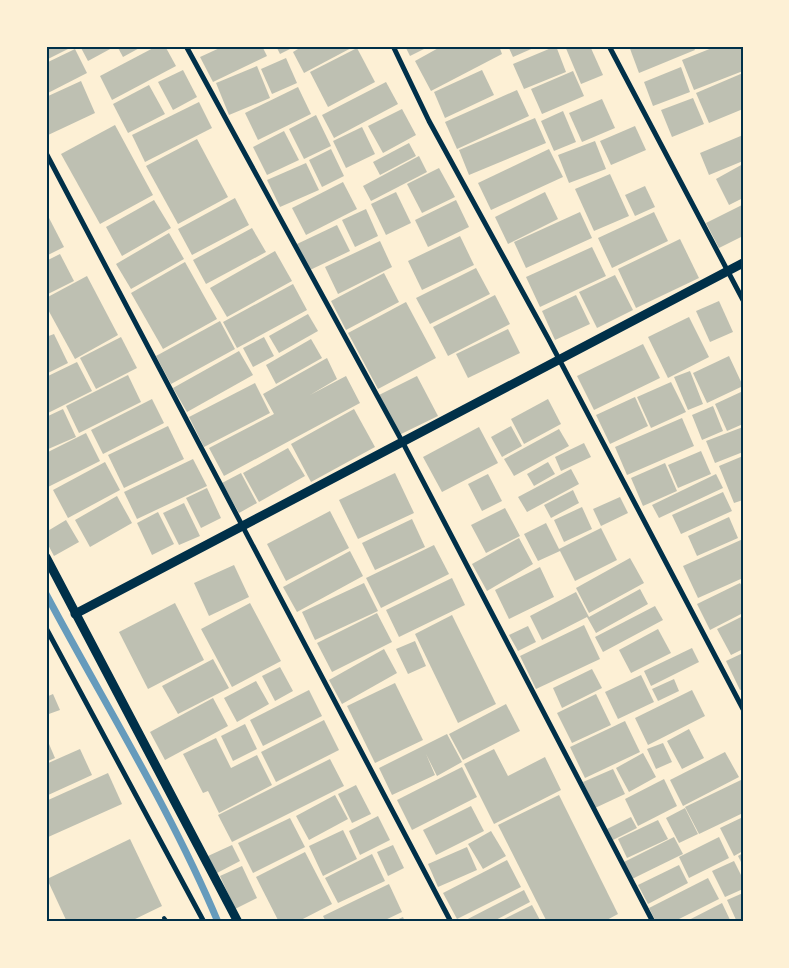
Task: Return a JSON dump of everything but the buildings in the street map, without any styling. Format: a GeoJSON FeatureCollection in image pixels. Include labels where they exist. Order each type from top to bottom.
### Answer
{"type":"FeatureCollection","features":[{"type":"Feature","properties":{"kind":"street"},"geometry":{"type":"LineString","coordinates":[[186,46],[403,443],[653,922]]}},
{"type":"Feature","properties":{"kind":"street"},"geometry":{"type":"LineString","coordinates":[[393,46],[429,121],[559,360],[743,709]]}},
{"type":"Feature","properties":{"kind":"street"},"geometry":{"type":"LineString","coordinates":[[609,46],[743,300]]}},
{"type":"Feature","properties":{"kind":"street"},"geometry":{"type":"LineString","coordinates":[[46,153],[241,526],[452,922]]}},
{"type":"Feature","properties":{"kind":"street"},"geometry":{"type":"LineString","coordinates":[[75,614],[743,263]]}},
{"type":"Feature","properties":{"kind":"street"},"geometry":{"type":"LineString","coordinates":[[46,557],[237,921]]}},
{"type":"Feature","properties":{"kind":"street"},"geometry":{"type":"LineString","coordinates":[[46,628],[204,922]]}},
{"type":"Feature","properties":{"kind":"waterway"},"geometry":{"type":"LineString","coordinates":[[46,594],[158,797],[218,922]]}}]}
